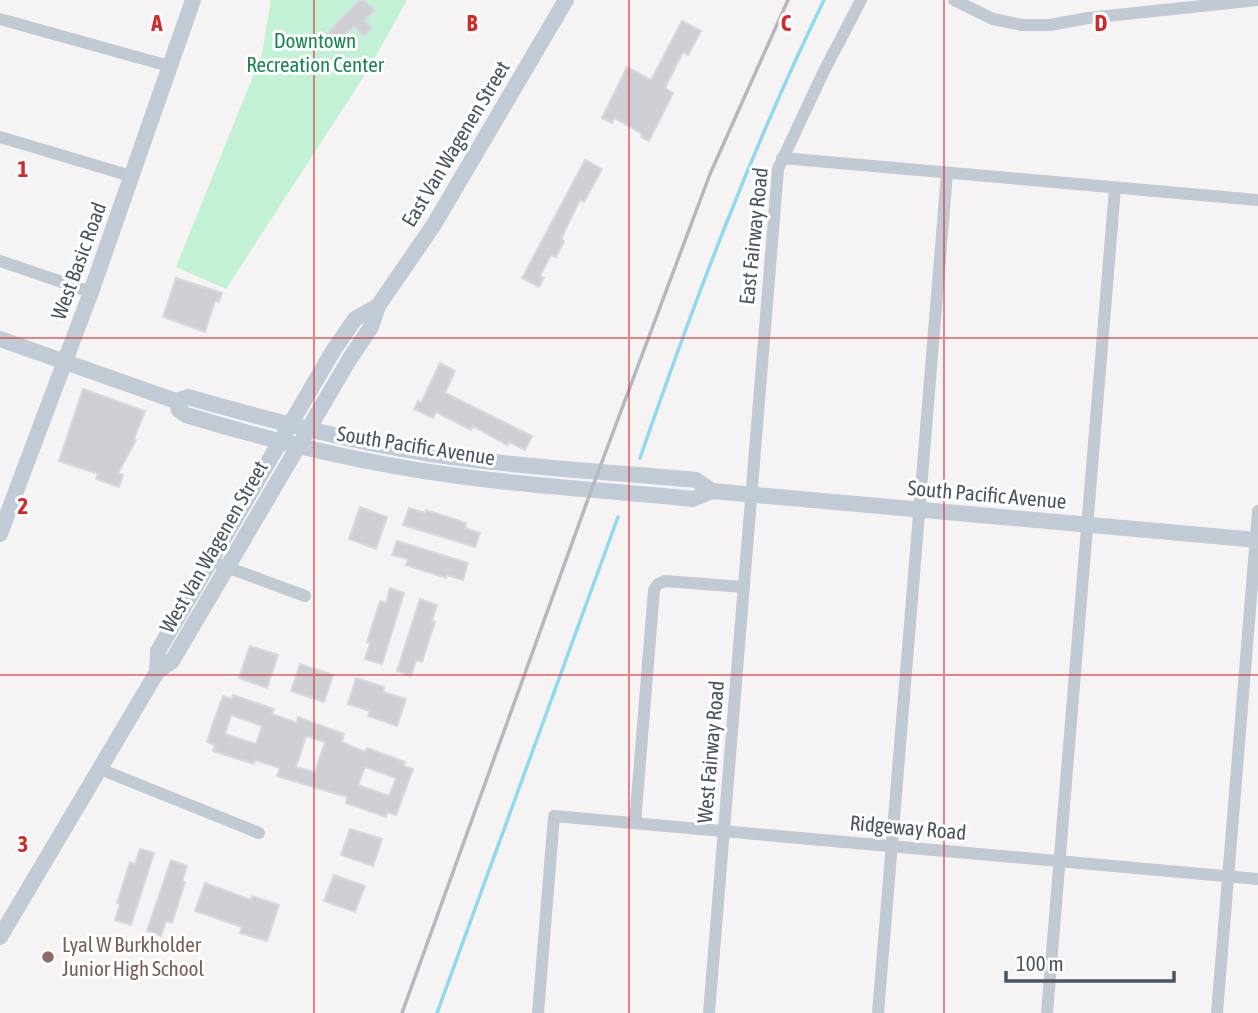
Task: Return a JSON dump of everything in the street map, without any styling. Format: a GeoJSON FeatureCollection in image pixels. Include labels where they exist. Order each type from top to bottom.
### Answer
{"type":"FeatureCollection","features":[{"type":"Feature","properties":{"kind":"street","name":"West Basic Road"},"geometry":{"type":"LineString","coordinates":[[0,534],[91,292],[192,0]]}},
{"type":"Feature","properties":{"kind":"street","name":"East Van Wagenen Street"},"geometry":{"type":"LineString","coordinates":[[303,438],[371,327],[378,306],[433,226],[566,0]]}},
{"type":"Feature","properties":{"kind":"street","name":"East Fairway Road"},"geometry":{"type":"LineString","coordinates":[[751,494],[778,169],[861,0]]}},
{"type":"Feature","properties":{"kind":"street"},"geometry":{"type":"LineString","coordinates":[[954,0],[993,19],[1022,25],[1050,25],[1088,18],[1258,0]]}},
{"type":"Feature","properties":{"kind":"street"},"geometry":{"type":"LineString","coordinates":[[0,19],[169,66]]}},
{"type":"Feature","properties":{"kind":"street"},"geometry":{"type":"LineString","coordinates":[[0,137],[131,176]]}},
{"type":"Feature","properties":{"kind":"street"},"geometry":{"type":"LineString","coordinates":[[782,158],[1258,200]]}},
{"type":"Feature","properties":{"kind":"street"},"geometry":{"type":"LineString","coordinates":[[878,1013],[947,173]]}},
{"type":"Feature","properties":{"kind":"street"},"geometry":{"type":"LineString","coordinates":[[1047,1013],[1115,188]]}},
{"type":"Feature","properties":{"kind":"street"},"geometry":{"type":"LineString","coordinates":[[0,261],[91,292]]}},
{"type":"Feature","properties":{"kind":"street","name":"East Van Wagenen Street"},"geometry":{"type":"LineString","coordinates":[[285,434],[355,319],[378,306]]}},
{"type":"Feature","properties":{"kind":"street","name":"South Pacific Avenue"},"geometry":{"type":"LineString","coordinates":[[0,339],[176,401],[188,397],[285,434],[303,438],[467,458],[696,480],[712,491],[1257,540]]}},
{"type":"Feature","properties":{"kind":"street","name":"West Van Wagenen Street"},"geometry":{"type":"LineString","coordinates":[[158,672],[158,651],[285,434]]}},
{"type":"Feature","properties":{"kind":"street","name":"West Van Wagenen Street"},"geometry":{"type":"LineString","coordinates":[[0,937],[158,672],[172,661],[303,438]]}},
{"type":"Feature","properties":{"kind":"street","name":"West Fairway Road"},"geometry":{"type":"LineString","coordinates":[[709,1013],[751,494]]}},
{"type":"Feature","properties":{"kind":"street"},"geometry":{"type":"LineString","coordinates":[[1217,1013],[1258,511]]}},
{"type":"Feature","properties":{"kind":"street"},"geometry":{"type":"LineString","coordinates":[[211,561],[305,596]]}},
{"type":"Feature","properties":{"kind":"street"},"geometry":{"type":"LineString","coordinates":[[635,823],[654,595],[658,584],[670,581],[743,587]]}},
{"type":"Feature","properties":{"kind":"street"},"geometry":{"type":"LineString","coordinates":[[100,769],[259,834]]}},
{"type":"Feature","properties":{"kind":"street","name":"Ridgeway Road"},"geometry":{"type":"LineString","coordinates":[[538,1013],[554,816],[1258,879]]}},
{"type":"Feature","properties":{"kind":"green space","name":"Downtown Recreation Center"},"geometry":{"type":"Polygon","coordinates":[[[271,0],[407,0],[368,70],[226,289],[176,267],[262,54],[271,0]]]}},
{"type":"Feature","properties":{"kind":"building"},"geometry":{"type":"Polygon","coordinates":[[[359,0],[364,0],[375,10],[364,21],[372,28],[364,36],[354,26],[333,48],[323,38],[359,0]]]}},
{"type":"Feature","properties":{"kind":"building"},"geometry":{"type":"Polygon","coordinates":[[[682,21],[701,31],[688,55],[683,52],[665,88],[673,93],[649,141],[614,118],[612,123],[602,118],[627,67],[651,80],[682,21]]]}},
{"type":"Feature","properties":{"kind":"building"},"geometry":{"type":"Polygon","coordinates":[[[585,160],[602,169],[584,202],[580,200],[561,239],[564,241],[556,257],[551,255],[540,276],[544,278],[539,287],[522,278],[585,160]]]}},
{"type":"Feature","properties":{"kind":"building"},"geometry":{"type":"Polygon","coordinates":[[[176,278],[222,293],[219,302],[215,301],[205,332],[163,317],[176,278]]]}},
{"type":"Feature","properties":{"kind":"building"},"geometry":{"type":"Polygon","coordinates":[[[440,363],[455,371],[445,393],[532,436],[525,450],[509,442],[507,445],[473,426],[471,430],[436,412],[433,418],[414,409],[418,401],[421,403],[440,363]]]}},
{"type":"Feature","properties":{"kind":"building"},"geometry":{"type":"Polygon","coordinates":[[[83,389],[145,411],[134,439],[136,440],[118,473],[123,475],[119,487],[96,479],[98,474],[59,461],[83,389]]]}},
{"type":"Feature","properties":{"kind":"building"},"geometry":{"type":"Polygon","coordinates":[[[360,507],[387,517],[376,549],[349,539],[360,507]]]}},
{"type":"Feature","properties":{"kind":"building"},"geometry":{"type":"Polygon","coordinates":[[[409,508],[425,513],[426,510],[466,523],[465,528],[480,533],[475,547],[403,525],[409,508]]]}},
{"type":"Feature","properties":{"kind":"building"},"geometry":{"type":"Polygon","coordinates":[[[397,541],[468,563],[463,580],[447,575],[446,578],[406,565],[408,559],[392,555],[397,541]]]}},
{"type":"Feature","properties":{"kind":"building"},"geometry":{"type":"Polygon","coordinates":[[[390,588],[404,593],[382,664],[365,659],[370,643],[367,642],[380,601],[386,603],[390,588]]]}},
{"type":"Feature","properties":{"kind":"building"},"geometry":{"type":"Polygon","coordinates":[[[420,599],[437,605],[432,621],[435,622],[422,662],[416,660],[411,676],[397,671],[420,599]]]}},
{"type":"Feature","properties":{"kind":"building"},"geometry":{"type":"Polygon","coordinates":[[[250,646],[278,655],[267,688],[239,678],[250,646]]]}},
{"type":"Feature","properties":{"kind":"building"},"geometry":{"type":"Polygon","coordinates":[[[300,664],[333,675],[324,702],[291,691],[300,664]]]}},
{"type":"Feature","properties":{"kind":"building"},"geometry":{"type":"Polygon","coordinates":[[[356,678],[384,687],[383,692],[406,699],[397,726],[368,716],[370,711],[348,704],[356,678]]]}},
{"type":"Feature","properties":{"kind":"building"},"geometry":{"type":"Polygon","coordinates":[[[233,695],[274,709],[272,714],[297,723],[298,717],[344,734],[342,742],[365,752],[367,748],[405,762],[404,766],[413,769],[396,815],[387,812],[386,817],[346,803],[347,797],[277,776],[280,768],[255,760],[254,764],[213,751],[215,745],[207,742],[213,723],[223,696],[232,699],[233,695]],[[231,715],[225,734],[256,744],[262,726],[231,715]],[[306,736],[296,767],[315,772],[325,742],[306,736]],[[365,767],[358,785],[389,796],[396,778],[365,767]]]}},
{"type":"Feature","properties":{"kind":"building"},"geometry":{"type":"Polygon","coordinates":[[[350,829],[382,839],[373,866],[341,855],[350,829]]]}},
{"type":"Feature","properties":{"kind":"building"},"geometry":{"type":"Polygon","coordinates":[[[140,849],[154,853],[131,925],[115,920],[120,904],[117,903],[130,862],[135,864],[140,849]]]}},
{"type":"Feature","properties":{"kind":"building"},"geometry":{"type":"Polygon","coordinates":[[[171,860],[187,866],[182,881],[185,882],[172,923],[166,921],[161,936],[147,931],[171,860]]]}},
{"type":"Feature","properties":{"kind":"building"},"geometry":{"type":"Polygon","coordinates":[[[334,875],[365,886],[355,912],[324,901],[334,875]]]}},
{"type":"Feature","properties":{"kind":"building"},"geometry":{"type":"Polygon","coordinates":[[[205,883],[251,900],[252,896],[279,905],[267,941],[240,933],[242,927],[195,911],[205,883]]]}},
{"type":"Feature","properties":{"kind":"waterway"},"geometry":{"type":"LineString","coordinates":[[640,458],[725,226],[772,112],[824,0]]}},
{"type":"Feature","properties":{"kind":"waterway"},"geometry":{"type":"LineString","coordinates":[[437,1013],[618,517]]}},
{"type":"Feature","properties":{"kind":"railway"},"geometry":{"type":"LineString","coordinates":[[402,1013],[588,499],[710,174],[788,0]]}},
{"type":"Feature","properties":{"kind":"place","name":"Lyal W Burkholder Junior High School"},"geometry":{"type":"Point","coordinates":[48,957]}}]}
